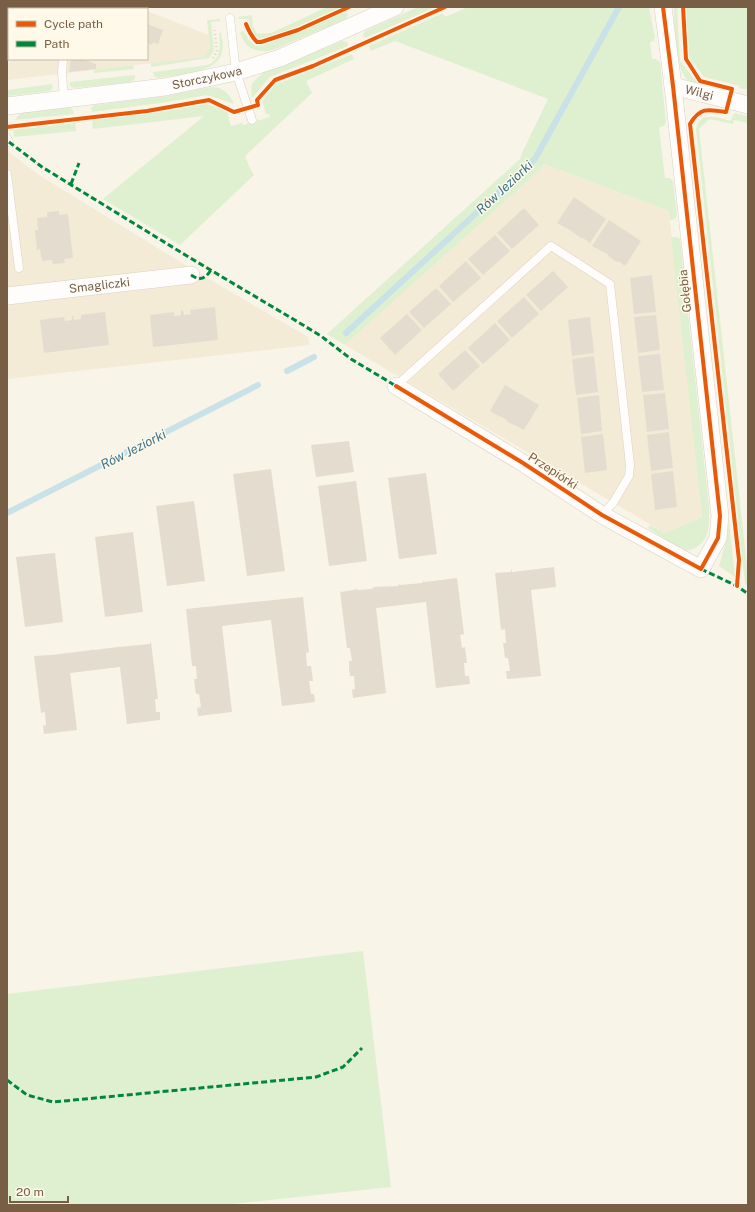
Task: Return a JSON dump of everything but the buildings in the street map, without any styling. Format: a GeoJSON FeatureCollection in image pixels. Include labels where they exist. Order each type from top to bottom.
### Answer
{"type":"FeatureCollection","features":[{"type":"Feature","properties":{"kind":"street","name":"Storczykowa"},"geometry":{"type":"LineString","coordinates":[[7,106],[165,87],[236,72],[280,58],[395,7]]}},
{"type":"Feature","properties":{"kind":"street","name":"Gołębia"},"geometry":{"type":"LineString","coordinates":[[662,7],[673,86],[720,516],[718,538],[701,569]]}},
{"type":"Feature","properties":{"kind":"street","name":"Wilgi"},"geometry":{"type":"LineString","coordinates":[[673,86],[748,105]]}},
{"type":"Feature","properties":{"kind":"street","name":"Smagliczki"},"geometry":{"type":"LineString","coordinates":[[7,296],[191,275]]}},
{"type":"Feature","properties":{"kind":"street","name":"Przepiórki"},"geometry":{"type":"LineString","coordinates":[[396,386],[523,463],[602,515],[701,569]]}},
{"type":"Feature","properties":{"kind":"lane"},"geometry":{"type":"LineString","coordinates":[[230,18],[236,72],[252,120]]}},
{"type":"Feature","properties":{"kind":"lane"},"geometry":{"type":"LineString","coordinates":[[63,60],[62,73],[64,100]]}},
{"type":"Feature","properties":{"kind":"lane"},"geometry":{"type":"LineString","coordinates":[[7,174],[19,268]]}},
{"type":"Feature","properties":{"kind":"lane"},"geometry":{"type":"LineString","coordinates":[[396,386],[550,246],[610,284],[630,465],[629,476],[613,503],[602,515]]}},
{"type":"Feature","properties":{"kind":"path"},"geometry":{"type":"LineString","coordinates":[[209,62],[216,51],[214,27]]}},
{"type":"Feature","properties":{"kind":"shaded area"},"geometry":{"type":"Polygon","coordinates":[[[7,7],[138,8],[8,8],[8,60],[148,60],[148,11],[209,35],[210,48],[204,57],[7,80],[7,7]]]}},
{"type":"Feature","properties":{"kind":"shaded area"},"geometry":{"type":"Polygon","coordinates":[[[7,151],[39,175],[182,263],[308,337],[310,345],[7,379],[7,151]]]}},
{"type":"Feature","properties":{"kind":"shaded area"},"geometry":{"type":"Polygon","coordinates":[[[544,164],[669,211],[702,517],[665,533],[345,345],[541,169],[544,164]]]}},
{"type":"Feature","properties":{"kind":"green space"},"geometry":{"type":"Polygon","coordinates":[[[327,7],[342,7],[284,32],[263,38],[257,38],[253,34],[249,19],[239,19],[238,17],[252,15],[253,26],[257,34],[271,33],[327,7]]]}},
{"type":"Feature","properties":{"kind":"green space"},"geometry":{"type":"Polygon","coordinates":[[[418,7],[435,7],[365,38],[363,35],[365,31],[418,7]]]}},
{"type":"Feature","properties":{"kind":"green space"},"geometry":{"type":"Polygon","coordinates":[[[468,7],[649,7],[655,38],[650,42],[652,59],[656,59],[660,62],[666,123],[664,126],[659,127],[665,178],[670,178],[673,181],[677,216],[675,219],[670,220],[669,211],[544,164],[541,169],[345,345],[327,334],[520,159],[548,99],[395,41],[371,51],[369,46],[443,13],[445,17],[468,7]]]}},
{"type":"Feature","properties":{"kind":"green space"},"geometry":{"type":"Polygon","coordinates":[[[674,7],[677,7],[680,61],[699,85],[688,81],[679,64],[675,46],[674,7]]]}},
{"type":"Feature","properties":{"kind":"green space"},"geometry":{"type":"Polygon","coordinates":[[[686,7],[748,7],[748,90],[739,88],[740,86],[704,77],[689,57],[686,7]]]}},
{"type":"Feature","properties":{"kind":"green space"},"geometry":{"type":"Polygon","coordinates":[[[346,12],[348,15],[346,19],[269,51],[259,51],[251,48],[245,43],[240,32],[244,31],[249,40],[256,46],[265,45],[346,12]]]}},
{"type":"Feature","properties":{"kind":"green space"},"geometry":{"type":"Polygon","coordinates":[[[220,19],[220,21],[211,22],[214,50],[209,58],[151,67],[151,63],[204,57],[210,48],[207,20],[220,19]]]}},
{"type":"Feature","properties":{"kind":"green space"},"geometry":{"type":"Polygon","coordinates":[[[219,33],[221,33],[223,50],[219,59],[213,65],[195,72],[157,78],[154,76],[153,72],[208,65],[213,62],[219,52],[219,33]]]}},
{"type":"Feature","properties":{"kind":"green space"},"geometry":{"type":"Polygon","coordinates":[[[342,41],[347,42],[348,46],[270,77],[252,98],[251,87],[253,82],[264,72],[290,63],[342,41]]]}},
{"type":"Feature","properties":{"kind":"green space"},"geometry":{"type":"Polygon","coordinates":[[[352,54],[354,59],[306,81],[312,93],[245,156],[254,175],[180,245],[103,199],[204,116],[93,129],[92,120],[157,113],[207,104],[227,112],[231,126],[242,123],[243,125],[270,117],[269,114],[266,114],[262,101],[275,85],[352,54]]]}},
{"type":"Feature","properties":{"kind":"green space"},"geometry":{"type":"Polygon","coordinates":[[[133,65],[134,69],[94,73],[94,70],[133,65]]]}},
{"type":"Feature","properties":{"kind":"green space"},"geometry":{"type":"Polygon","coordinates":[[[135,75],[132,82],[74,88],[70,86],[70,82],[135,75]]]}},
{"type":"Feature","properties":{"kind":"green space"},"geometry":{"type":"Polygon","coordinates":[[[52,84],[53,88],[50,91],[7,96],[7,90],[52,84]]]}},
{"type":"Feature","properties":{"kind":"green space"},"geometry":{"type":"Polygon","coordinates":[[[210,87],[219,88],[225,91],[234,104],[207,95],[168,102],[92,112],[91,108],[94,105],[167,96],[210,87]]]}},
{"type":"Feature","properties":{"kind":"green space"},"geometry":{"type":"Polygon","coordinates":[[[70,107],[74,114],[15,120],[24,112],[70,107]]]}},
{"type":"Feature","properties":{"kind":"green space"},"geometry":{"type":"Polygon","coordinates":[[[734,113],[748,116],[748,123],[734,120],[733,124],[709,119],[699,129],[748,568],[748,586],[745,584],[696,129],[701,119],[705,117],[715,117],[731,121],[734,113]]]}},
{"type":"Feature","properties":{"kind":"green space"},"geometry":{"type":"Polygon","coordinates":[[[75,123],[76,131],[15,137],[13,130],[75,123]]]}},
{"type":"Feature","properties":{"kind":"green space"},"geometry":{"type":"Polygon","coordinates":[[[671,237],[677,237],[680,239],[709,507],[707,534],[702,543],[692,550],[682,550],[648,528],[650,525],[665,533],[702,517],[671,237]]]}},
{"type":"Feature","properties":{"kind":"green space"},"geometry":{"type":"Polygon","coordinates":[[[729,521],[735,577],[719,566],[727,538],[729,521]]]}},
{"type":"Feature","properties":{"kind":"green space"},"geometry":{"type":"Polygon","coordinates":[[[363,951],[391,1187],[223,1205],[7,1205],[7,994],[363,951]]]}},
{"type":"Feature","properties":{"kind":"waterway","name":"Rów Jeziorki"},"geometry":{"type":"LineString","coordinates":[[346,333],[535,159],[619,7]]}},
{"type":"Feature","properties":{"kind":"waterway","name":"Rów Jeziorki"},"geometry":{"type":"LineString","coordinates":[[287,371],[314,357]]}},
{"type":"Feature","properties":{"kind":"waterway","name":"Rów Jeziorki"},"geometry":{"type":"LineString","coordinates":[[7,513],[258,385]]}},
{"type":"Feature","properties":{"kind":"marked path"},"geometry":{"type":"LineString","coordinates":[[9,142],[42,167],[321,336],[351,359],[396,386]]}},
{"type":"Feature","properties":{"kind":"marked path"},"geometry":{"type":"LineString","coordinates":[[71,184],[79,163]]}},
{"type":"Feature","properties":{"kind":"marked path"},"geometry":{"type":"LineString","coordinates":[[191,275],[200,279],[206,276],[211,270]]}},
{"type":"Feature","properties":{"kind":"marked path"},"geometry":{"type":"LineString","coordinates":[[701,569],[737,586],[748,594]]}},
{"type":"Feature","properties":{"kind":"marked path"},"geometry":{"type":"LineString","coordinates":[[7,1080],[27,1095],[53,1102],[316,1077],[343,1067],[362,1048]]}},
{"type":"Feature","properties":{"kind":"cycle path"},"geometry":{"type":"LineString","coordinates":[[246,24],[253,38],[257,42],[261,42],[298,30],[349,7]]}},
{"type":"Feature","properties":{"kind":"cycle path"},"geometry":{"type":"LineString","coordinates":[[7,127],[147,111],[209,100],[234,112],[258,105],[257,100],[275,80],[313,66],[445,7]]}},
{"type":"Feature","properties":{"kind":"cycle path"},"geometry":{"type":"LineString","coordinates":[[396,386],[523,463],[602,515],[701,569],[718,538],[720,516],[663,7]]}},
{"type":"Feature","properties":{"kind":"cycle path"},"geometry":{"type":"LineString","coordinates":[[683,7],[686,59],[700,81],[732,89],[726,112],[705,110],[697,115],[690,124],[739,560],[737,586]]}}]}
